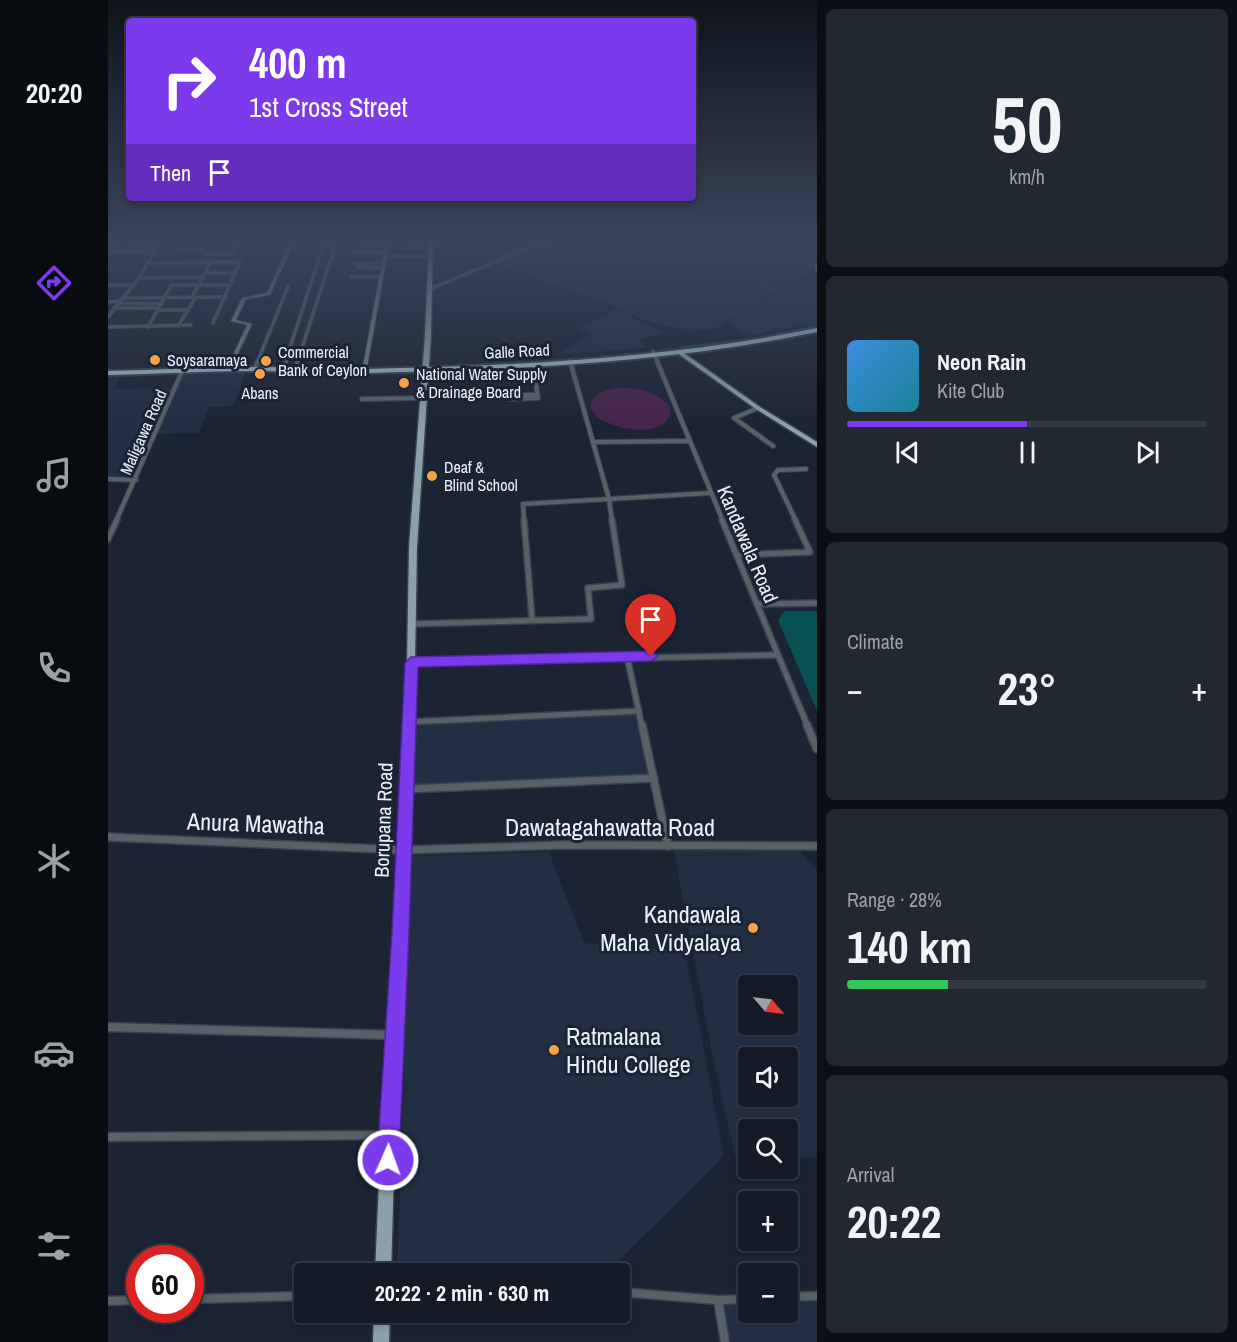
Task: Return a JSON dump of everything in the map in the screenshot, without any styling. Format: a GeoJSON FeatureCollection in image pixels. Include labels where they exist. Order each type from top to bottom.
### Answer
{"type":"FeatureCollection","features":[{"type":"Feature","properties":{"kind":"highway","name":"Galle Road"},"geometry":{"type":"LineString","coordinates":[[108,371],[533,364],[759,342],[817,328]]}},
{"type":"Feature","properties":{"kind":"highway","name":"Galle Road"},"geometry":{"type":"LineString","coordinates":[[183,369],[284,366],[365,371],[654,353]]}},
{"type":"Feature","properties":{"kind":"main road","name":"Borupana Road"},"geometry":{"type":"LineString","coordinates":[[383,1263],[406,789],[411,624],[429,303]]}},
{"type":"Feature","properties":{"kind":"main road"},"geometry":{"type":"LineString","coordinates":[[682,350],[693,362],[758,408],[817,445]]}},
{"type":"Feature","properties":{"kind":"main road"},"geometry":{"type":"LineString","coordinates":[[381,1342],[382,1323]]}},
{"type":"Feature","properties":{"kind":"street"},"geometry":{"type":"LineString","coordinates":[[108,317],[118,303]]}},
{"type":"Feature","properties":{"kind":"street"},"geometry":{"type":"LineString","coordinates":[[142,303],[162,304],[148,327]]}},
{"type":"Feature","properties":{"kind":"street"},"geometry":{"type":"LineString","coordinates":[[178,326],[192,303]]}},
{"type":"Feature","properties":{"kind":"street"},"geometry":{"type":"LineString","coordinates":[[213,323],[223,303]]}},
{"type":"Feature","properties":{"kind":"street"},"geometry":{"type":"LineString","coordinates":[[230,366],[250,324],[233,321],[241,303]]}},
{"type":"Feature","properties":{"kind":"street"},"geometry":{"type":"LineString","coordinates":[[256,366],[281,303]]}},
{"type":"Feature","properties":{"kind":"street"},"geometry":{"type":"LineString","coordinates":[[284,366],[305,303]]}},
{"type":"Feature","properties":{"kind":"street"},"geometry":{"type":"LineString","coordinates":[[295,368],[318,303]]}},
{"type":"Feature","properties":{"kind":"street"},"geometry":{"type":"LineString","coordinates":[[365,367],[376,303]]}},
{"type":"Feature","properties":{"kind":"street"},"geometry":{"type":"LineString","coordinates":[[114,308],[189,310]]}},
{"type":"Feature","properties":{"kind":"street"},"geometry":{"type":"LineString","coordinates":[[108,327],[191,325]]}},
{"type":"Feature","properties":{"kind":"street","name":"Kandawala Road"},"geometry":{"type":"LineString","coordinates":[[654,353],[817,749]]}},
{"type":"Feature","properties":{"kind":"street"},"geometry":{"type":"LineString","coordinates":[[411,624],[591,619],[588,588],[622,585],[609,500],[570,361]]}},
{"type":"Feature","properties":{"kind":"street"},"geometry":{"type":"LineString","coordinates":[[533,364],[538,398],[534,400],[511,399],[513,395],[536,395]]}},
{"type":"Feature","properties":{"kind":"street","name":"Maligawa Road"},"geometry":{"type":"LineString","coordinates":[[136,479],[183,369]]}},
{"type":"Feature","properties":{"kind":"street"},"geometry":{"type":"LineString","coordinates":[[362,399],[423,398]]}},
{"type":"Feature","properties":{"kind":"street"},"geometry":{"type":"LineString","coordinates":[[758,408],[734,418],[773,446]]}},
{"type":"Feature","properties":{"kind":"street"},"geometry":{"type":"LineString","coordinates":[[592,441],[689,441]]}},
{"type":"Feature","properties":{"kind":"street"},"geometry":{"type":"LineString","coordinates":[[737,555],[810,552],[774,475],[777,470],[806,469]]}},
{"type":"Feature","properties":{"kind":"street"},"geometry":{"type":"LineString","coordinates":[[108,479],[136,479],[108,537]]}},
{"type":"Feature","properties":{"kind":"street"},"geometry":{"type":"LineString","coordinates":[[532,619],[523,504],[710,493]]}},
{"type":"Feature","properties":{"kind":"street"},"geometry":{"type":"LineString","coordinates":[[757,604],[817,603]]}},
{"type":"Feature","properties":{"kind":"street"},"geometry":{"type":"LineString","coordinates":[[411,663],[627,656],[778,655]]}},
{"type":"Feature","properties":{"kind":"street"},"geometry":{"type":"LineString","coordinates":[[627,656],[668,846]]}},
{"type":"Feature","properties":{"kind":"street"},"geometry":{"type":"LineString","coordinates":[[408,722],[639,711]]}},
{"type":"Feature","properties":{"kind":"street"},"geometry":{"type":"LineString","coordinates":[[406,789],[654,778]]}},
{"type":"Feature","properties":{"kind":"street","name":"Anura Mawatha"},"geometry":{"type":"LineString","coordinates":[[108,837],[403,850]]}},
{"type":"Feature","properties":{"kind":"street","name":"Dawatagahawatta Road"},"geometry":{"type":"LineString","coordinates":[[403,850],[563,845],[817,846]]}},
{"type":"Feature","properties":{"kind":"street"},"geometry":{"type":"LineString","coordinates":[[108,1027],[394,1035]]}},
{"type":"Feature","properties":{"kind":"street"},"geometry":{"type":"LineString","coordinates":[[108,1137],[388,1136]]}},
{"type":"Feature","properties":{"kind":"street"},"geometry":{"type":"LineString","coordinates":[[630,1293],[718,1300],[738,1299]]}},
{"type":"Feature","properties":{"kind":"street"},"geometry":{"type":"LineString","coordinates":[[204,1299],[294,1296]]}},
{"type":"Feature","properties":{"kind":"street"},"geometry":{"type":"LineString","coordinates":[[798,1297],[817,1296]]}},
{"type":"Feature","properties":{"kind":"street"},"geometry":{"type":"LineString","coordinates":[[108,1301],[126,1300]]}},
{"type":"Feature","properties":{"kind":"street"},"geometry":{"type":"LineString","coordinates":[[718,1300],[726,1342]]}},
{"type":"Feature","properties":{"kind":"shaded area"},"geometry":{"type":"Polygon","coordinates":[[[604,303],[758,303],[715,329],[691,331],[647,322],[604,303]]]}},
{"type":"Feature","properties":{"kind":"shaded area"},"geometry":{"type":"Polygon","coordinates":[[[761,303],[817,303],[817,323],[749,336],[727,323],[761,303]]]}},
{"type":"Feature","properties":{"kind":"shaded area"},"geometry":{"type":"Polygon","coordinates":[[[615,308],[666,334],[639,338],[645,348],[556,355],[591,335],[577,329],[615,308]]]}},
{"type":"Feature","properties":{"kind":"shaded area"},"geometry":{"type":"Polygon","coordinates":[[[246,371],[233,406],[209,407],[199,433],[154,434],[184,372],[246,371]]]}},
{"type":"Feature","properties":{"kind":"shaded area"},"geometry":{"type":"Polygon","coordinates":[[[121,374],[114,389],[171,388],[131,476],[108,476],[108,376],[121,374]]]}},
{"type":"Feature","properties":{"kind":"shaded area"},"geometry":{"type":"Polygon","coordinates":[[[617,388],[639,390],[659,397],[670,407],[669,418],[661,425],[637,430],[622,428],[597,417],[590,408],[593,399],[603,392],[617,388]]]}},
{"type":"Feature","properties":{"kind":"shaded area"},"geometry":{"type":"Polygon","coordinates":[[[785,611],[817,611],[817,711],[778,620],[785,611]]]}},
{"type":"Feature","properties":{"kind":"shaded area"},"geometry":{"type":"Polygon","coordinates":[[[639,711],[654,778],[406,789],[408,722],[639,711]]]}},
{"type":"Feature","properties":{"kind":"shaded area","name":"Kandawala Maha Vidyalaya"},"geometry":{"type":"Polygon","coordinates":[[[795,846],[817,870],[817,1157],[798,1158],[798,1119],[738,1119],[738,1160],[736,1160],[712,1053],[673,847],[795,846]]]}},
{"type":"Feature","properties":{"kind":"shaded area","name":"Ratmalana Hindu College"},"geometry":{"type":"Polygon","coordinates":[[[549,852],[584,943],[685,951],[724,1156],[616,1263],[397,1263],[412,856],[549,852]]]}},
{"type":"Feature","properties":{"kind":"shaded area"},"geometry":{"type":"Polygon","coordinates":[[[817,1301],[817,1342],[725,1342],[718,1304],[738,1303],[738,1323],[798,1323],[798,1302],[817,1301]]]}},
{"type":"Feature","properties":{"kind":"waterway"},"geometry":{"type":"LineString","coordinates":[[682,347],[750,339],[817,326]]}},
{"type":"Feature","properties":{"kind":"place","name":"Soysaramaya"},"geometry":{"type":"Point","coordinates":[155,360]}},
{"type":"Feature","properties":{"kind":"place","name":"Commercial Bank of Ceylon"},"geometry":{"type":"Point","coordinates":[266,361]}},
{"type":"Feature","properties":{"kind":"place","name":"Abans"},"geometry":{"type":"Point","coordinates":[260,374]}},
{"type":"Feature","properties":{"kind":"place","name":"National Water Supply & Drainage Board"},"geometry":{"type":"Point","coordinates":[404,383]}},
{"type":"Feature","properties":{"kind":"place","name":"Deaf & Blind School"},"geometry":{"type":"Point","coordinates":[432,476]}},
{"type":"Feature","properties":{"kind":"place","name":"Kandawala Maha Vidyalaya"},"geometry":{"type":"Point","coordinates":[753,928]}},
{"type":"Feature","properties":{"kind":"place","name":"Ratmalana Hindu College"},"geometry":{"type":"Point","coordinates":[554,1050]}},
{"type":"Feature","properties":{"kind":"route"},"geometry":{"type":"LineString","coordinates":[[388,1160],[411,663],[651,656]]}}]}
